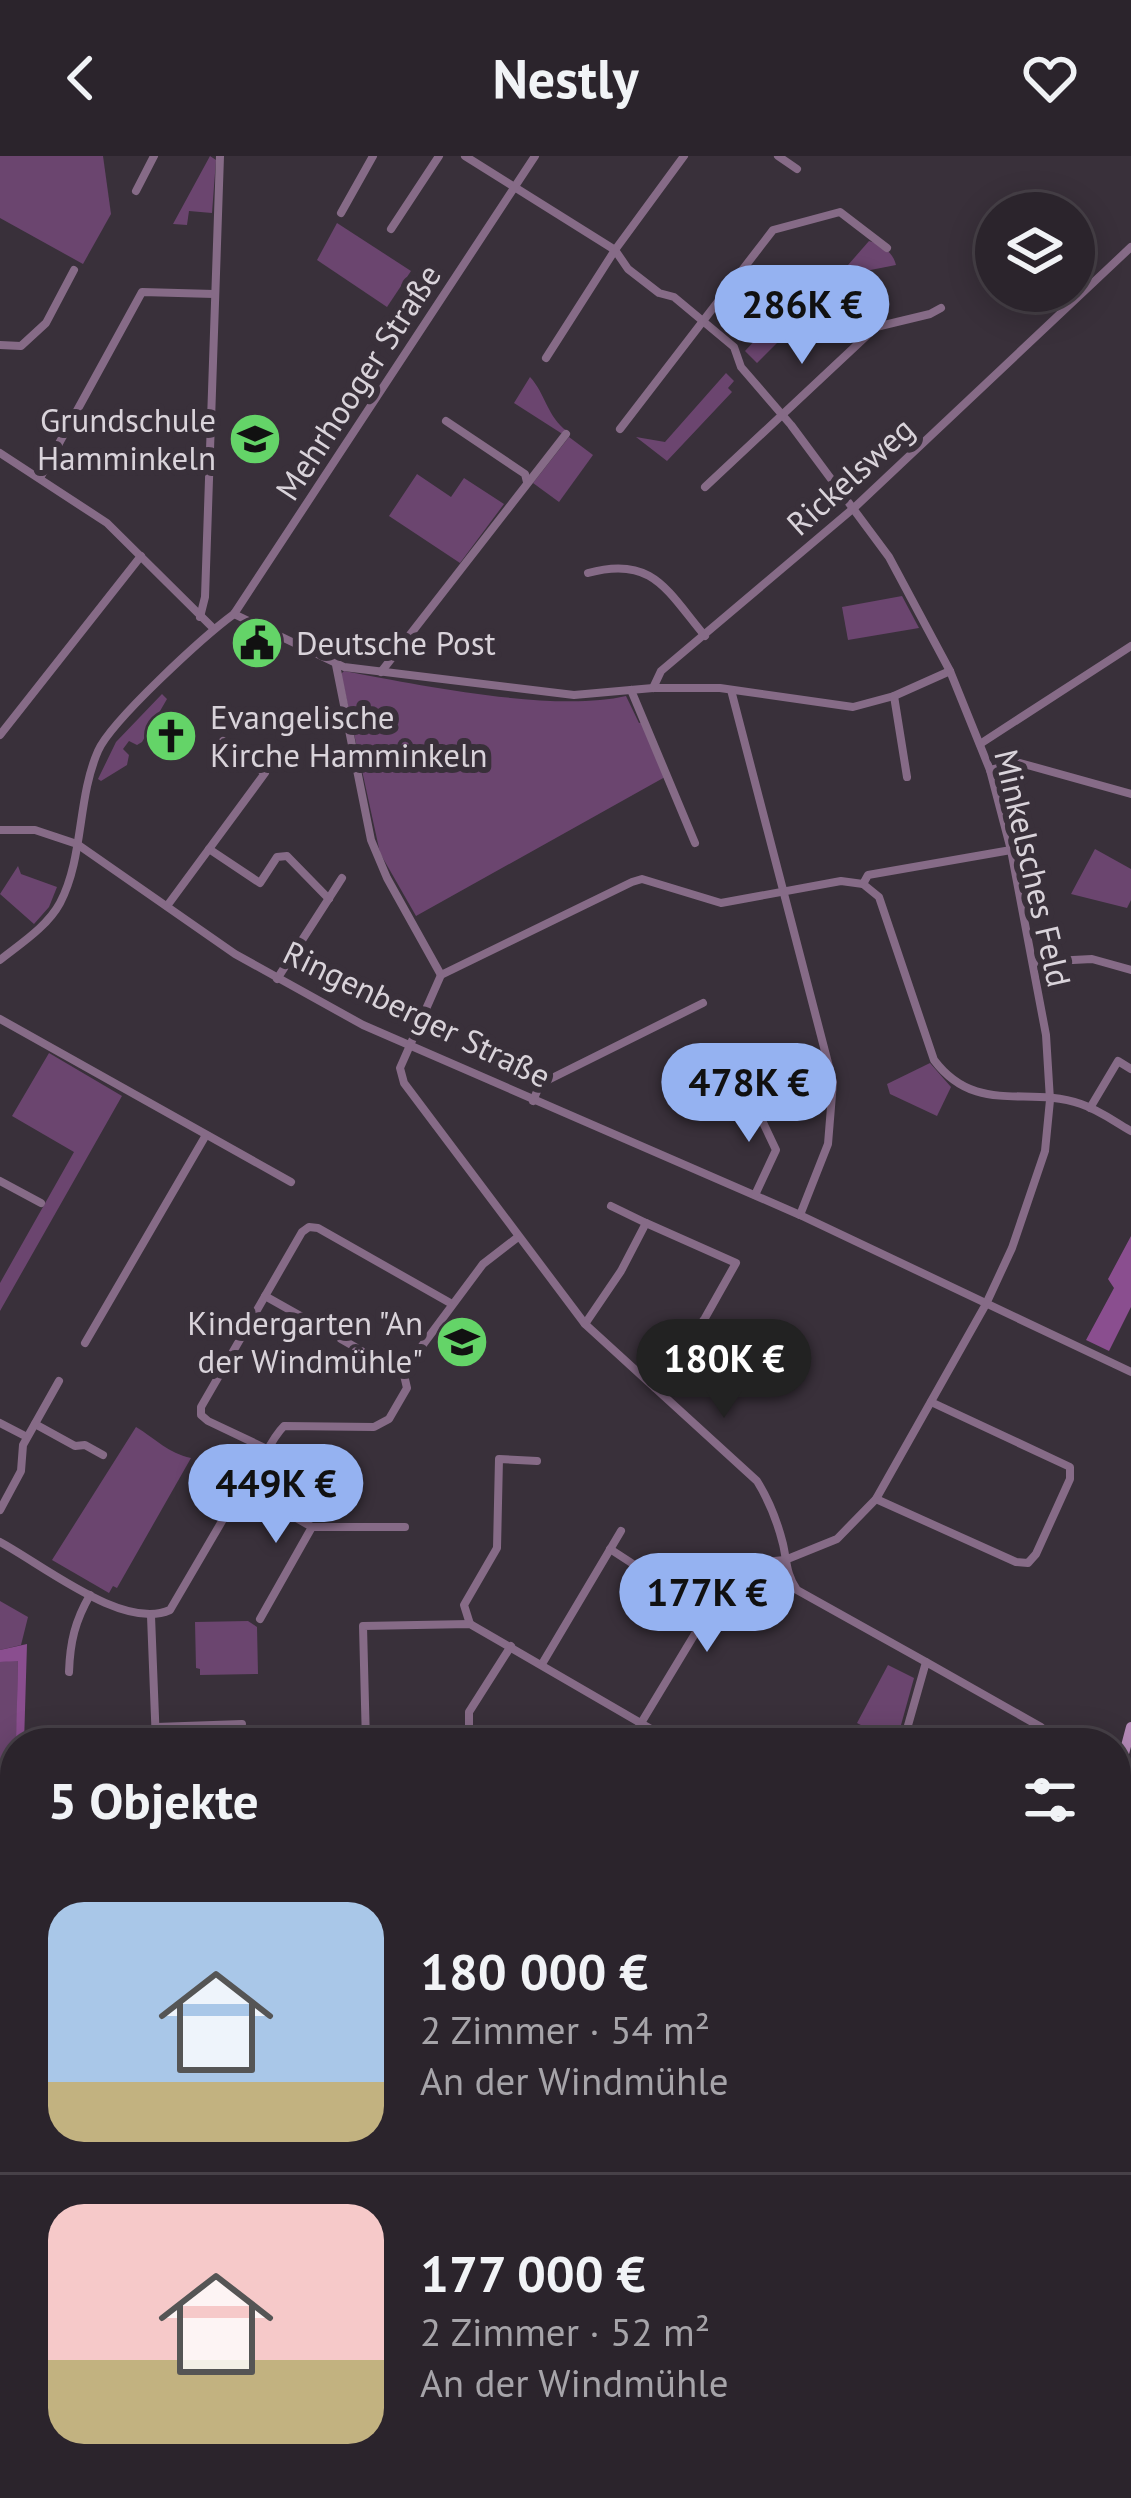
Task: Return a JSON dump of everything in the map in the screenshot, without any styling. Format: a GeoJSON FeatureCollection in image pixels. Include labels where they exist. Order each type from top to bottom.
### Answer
{"type":"FeatureCollection","features":[{"type":"Feature","properties":{"kind":"street"},"geometry":{"type":"LineString","coordinates":[[136,191],[154,156]]}},
{"type":"Feature","properties":{"kind":"street"},"geometry":{"type":"LineString","coordinates":[[200,616],[206,597],[220,156]]}},
{"type":"Feature","properties":{"kind":"street"},"geometry":{"type":"LineString","coordinates":[[340,213],[374,156]]}},
{"type":"Feature","properties":{"kind":"street"},"geometry":{"type":"LineString","coordinates":[[391,229],[439,156]]}},
{"type":"Feature","properties":{"kind":"street","name":"Minkelsches Feld"},"geometry":{"type":"LineString","coordinates":[[465,156],[615,250],[628,269],[734,347],[741,368],[855,507],[889,557],[950,671],[990,770],[1011,850],[1046,1035],[1050,1100],[1039,1173],[1012,1248],[986,1304],[876,1499],[837,1539],[764,1562],[719,1594],[638,1728]]}},
{"type":"Feature","properties":{"kind":"street","name":"Mehrhooger Straße"},"geometry":{"type":"LineString","coordinates":[[0,960],[47,922],[59,905],[101,743],[214,628],[234,614],[535,156]]}},
{"type":"Feature","properties":{"kind":"street"},"geometry":{"type":"LineString","coordinates":[[546,358],[615,250],[684,156]]}},
{"type":"Feature","properties":{"kind":"street"},"geometry":{"type":"LineString","coordinates":[[778,156],[797,169]]}},
{"type":"Feature","properties":{"kind":"street"},"geometry":{"type":"LineString","coordinates":[[620,428],[773,230],[841,212],[887,248]]}},
{"type":"Feature","properties":{"kind":"street","name":"Rickelsweg"},"geometry":{"type":"LineString","coordinates":[[652,688],[661,670],[855,507],[1131,248]]}},
{"type":"Feature","properties":{"kind":"street"},"geometry":{"type":"LineString","coordinates":[[0,345],[20,346],[46,323],[74,270]]}},
{"type":"Feature","properties":{"kind":"street"},"geometry":{"type":"LineString","coordinates":[[40,478],[142,292],[214,294]]}},
{"type":"Feature","properties":{"kind":"street"},"geometry":{"type":"LineString","coordinates":[[705,487],[876,327],[941,308]]}},
{"type":"Feature","properties":{"kind":"street"},"geometry":{"type":"LineString","coordinates":[[446,421],[525,474],[526,482]]}},
{"type":"Feature","properties":{"kind":"street"},"geometry":{"type":"LineString","coordinates":[[380,673],[566,434]]}},
{"type":"Feature","properties":{"kind":"street"},"geometry":{"type":"LineString","coordinates":[[0,453],[107,524],[214,628]]}},
{"type":"Feature","properties":{"kind":"street"},"geometry":{"type":"LineString","coordinates":[[0,735],[140,556]]}},
{"type":"Feature","properties":{"kind":"street"},"geometry":{"type":"LineString","coordinates":[[588,573],[608,567],[640,568],[653,575],[705,635]]}},
{"type":"Feature","properties":{"kind":"street"},"geometry":{"type":"LineString","coordinates":[[234,614],[335,665],[574,695],[652,688],[731,690],[853,706],[894,696],[950,671]]}},
{"type":"Feature","properties":{"kind":"street"},"geometry":{"type":"LineString","coordinates":[[980,744],[1131,646]]}},
{"type":"Feature","properties":{"kind":"street"},"geometry":{"type":"LineString","coordinates":[[335,665],[371,840],[441,975]]}},
{"type":"Feature","properties":{"kind":"street"},"geometry":{"type":"LineString","coordinates":[[631,690],[694,843]]}},
{"type":"Feature","properties":{"kind":"street"},"geometry":{"type":"LineString","coordinates":[[731,690],[833,1082],[828,1144],[800,1215]]}},
{"type":"Feature","properties":{"kind":"street"},"geometry":{"type":"LineString","coordinates":[[894,696],[908,777]]}},
{"type":"Feature","properties":{"kind":"street"},"geometry":{"type":"LineString","coordinates":[[167,906],[265,773],[223,741]]}},
{"type":"Feature","properties":{"kind":"street"},"geometry":{"type":"LineString","coordinates":[[990,770],[1020,763],[1131,794]]}},
{"type":"Feature","properties":{"kind":"street"},"geometry":{"type":"LineString","coordinates":[[0,830],[35,830],[76,844]]}},
{"type":"Feature","properties":{"kind":"street","name":"Ringenberger Straße"},"geometry":{"type":"LineString","coordinates":[[76,844],[277,979],[409,1045],[800,1215],[1131,1372]]}},
{"type":"Feature","properties":{"kind":"street"},"geometry":{"type":"LineString","coordinates":[[209,849],[260,883],[277,857],[287,856],[329,899]]}},
{"type":"Feature","properties":{"kind":"street"},"geometry":{"type":"LineString","coordinates":[[863,884],[868,875],[1011,850]]}},
{"type":"Feature","properties":{"kind":"street"},"geometry":{"type":"LineString","coordinates":[[277,979],[343,878]]}},
{"type":"Feature","properties":{"kind":"street"},"geometry":{"type":"LineString","coordinates":[[1041,1728],[811,1601],[790,1580],[772,1505],[757,1481],[585,1324],[400,1076],[441,975],[642,879],[721,903],[841,881],[863,884],[879,897],[934,1060],[947,1078],[964,1089],[991,1095],[1078,1102],[1131,1131]]}},
{"type":"Feature","properties":{"kind":"street"},"geometry":{"type":"LineString","coordinates":[[1034,962],[1092,959],[1131,970]]}},
{"type":"Feature","properties":{"kind":"street"},"geometry":{"type":"LineString","coordinates":[[533,1100],[540,1084],[704,1003]]}},
{"type":"Feature","properties":{"kind":"street"},"geometry":{"type":"LineString","coordinates":[[0,1019],[291,1182]]}},
{"type":"Feature","properties":{"kind":"street"},"geometry":{"type":"LineString","coordinates":[[1090,1108],[1118,1061],[1131,1069]]}},
{"type":"Feature","properties":{"kind":"street"},"geometry":{"type":"LineString","coordinates":[[718,1092],[743,1080],[776,1150],[754,1196]]}},
{"type":"Feature","properties":{"kind":"street"},"geometry":{"type":"LineString","coordinates":[[86,1343],[206,1135]]}},
{"type":"Feature","properties":{"kind":"street"},"geometry":{"type":"LineString","coordinates":[[0,1181],[41,1203]]}},
{"type":"Feature","properties":{"kind":"street"},"geometry":{"type":"LineString","coordinates":[[611,1207],[736,1263],[656,1388]]}},
{"type":"Feature","properties":{"kind":"street"},"geometry":{"type":"LineString","coordinates":[[585,1324],[646,1223]]}},
{"type":"Feature","properties":{"kind":"street"},"geometry":{"type":"LineString","coordinates":[[267,1449],[208,1420],[201,1415],[201,1407],[302,1232],[318,1228],[452,1304]]}},
{"type":"Feature","properties":{"kind":"street"},"geometry":{"type":"LineString","coordinates":[[0,1542],[124,1612],[151,1616],[170,1610],[242,1486],[254,1477],[284,1426],[374,1427],[389,1419],[407,1388],[404,1375],[452,1304],[483,1264],[518,1237]]}},
{"type":"Feature","properties":{"kind":"street"},"geometry":{"type":"LineString","coordinates":[[265,1296],[313,1323]]}},
{"type":"Feature","properties":{"kind":"street"},"geometry":{"type":"LineString","coordinates":[[341,1339],[404,1375]]}},
{"type":"Feature","properties":{"kind":"street"},"geometry":{"type":"LineString","coordinates":[[0,1510],[21,1471],[27,1437],[58,1381]]}},
{"type":"Feature","properties":{"kind":"street"},"geometry":{"type":"LineString","coordinates":[[876,1499],[1016,1562],[1028,1563],[1036,1555],[1070,1479],[1070,1467],[931,1402]]}},
{"type":"Feature","properties":{"kind":"street"},"geometry":{"type":"LineString","coordinates":[[0,1423],[27,1437]]}},
{"type":"Feature","properties":{"kind":"street"},"geometry":{"type":"LineString","coordinates":[[34,1424],[104,1455]]}},
{"type":"Feature","properties":{"kind":"street"},"geometry":{"type":"LineString","coordinates":[[470,1624],[464,1605],[497,1548],[499,1460],[537,1461]]}},
{"type":"Feature","properties":{"kind":"street"},"geometry":{"type":"LineString","coordinates":[[242,1486],[312,1527],[405,1527]]}},
{"type":"Feature","properties":{"kind":"street"},"geometry":{"type":"LineString","coordinates":[[260,1619],[312,1527]]}},
{"type":"Feature","properties":{"kind":"street"},"geometry":{"type":"LineString","coordinates":[[542,1664],[621,1531]]}},
{"type":"Feature","properties":{"kind":"street"},"geometry":{"type":"LineString","coordinates":[[610,1549],[673,1589]]}},
{"type":"Feature","properties":{"kind":"street"},"geometry":{"type":"LineString","coordinates":[[69,1672],[77,1616],[90,1594]]}},
{"type":"Feature","properties":{"kind":"street"},"geometry":{"type":"LineString","coordinates":[[151,1616],[156,1728]]}},
{"type":"Feature","properties":{"kind":"street"},"geometry":{"type":"LineString","coordinates":[[366,1728],[363,1626],[470,1624],[650,1728]]}},
{"type":"Feature","properties":{"kind":"street"},"geometry":{"type":"LineString","coordinates":[[470,1728],[469,1712],[511,1646]]}},
{"type":"Feature","properties":{"kind":"street"},"geometry":{"type":"LineString","coordinates":[[907,1728],[926,1662]]}},
{"type":"Feature","properties":{"kind":"street"},"geometry":{"type":"LineString","coordinates":[[173,1728],[242,1724]]}},
{"type":"Feature","properties":{"kind":"shaded area"},"geometry":{"type":"Polygon","coordinates":[[[0,156],[103,156],[111,214],[83,264],[0,218],[0,156]]]}},
{"type":"Feature","properties":{"kind":"shaded area"},"geometry":{"type":"Polygon","coordinates":[[[210,156],[216,160],[212,213],[189,211],[187,225],[173,224],[210,156]]]}},
{"type":"Feature","properties":{"kind":"shaded area"},"geometry":{"type":"Polygon","coordinates":[[[337,223],[411,271],[387,307],[317,260],[337,223]]]}},
{"type":"Feature","properties":{"kind":"shaded area"},"geometry":{"type":"Polygon","coordinates":[[[869,241],[886,249],[896,265],[845,275],[757,363],[745,351],[818,272],[848,265],[869,241]]]}},
{"type":"Feature","properties":{"kind":"shaded area"},"geometry":{"type":"Polygon","coordinates":[[[726,373],[734,381],[728,388],[732,392],[667,461],[636,437],[665,442],[726,373]]]}},
{"type":"Feature","properties":{"kind":"shaded area"},"geometry":{"type":"Polygon","coordinates":[[[530,377],[567,431],[564,435],[514,403],[530,377]]]}},
{"type":"Feature","properties":{"kind":"shaded area"},"geometry":{"type":"Polygon","coordinates":[[[569,437],[593,455],[559,502],[533,483],[569,437]]]}},
{"type":"Feature","properties":{"kind":"shaded area"},"geometry":{"type":"Polygon","coordinates":[[[417,474],[451,497],[464,478],[504,504],[460,563],[389,516],[417,474]]]}},
{"type":"Feature","properties":{"kind":"shaded area"},"geometry":{"type":"Polygon","coordinates":[[[902,596],[919,628],[848,640],[842,607],[902,596]]]}},
{"type":"Feature","properties":{"kind":"shaded area"},"geometry":{"type":"Polygon","coordinates":[[[344,671],[525,699],[626,696],[639,723],[643,722],[665,777],[416,916],[380,853],[344,671]]]}},
{"type":"Feature","properties":{"kind":"shaded area"},"geometry":{"type":"Polygon","coordinates":[[[162,694],[167,699],[142,742],[129,741],[123,749],[129,755],[127,765],[98,779],[116,742],[162,694]]]}},
{"type":"Feature","properties":{"kind":"shaded area"},"geometry":{"type":"Polygon","coordinates":[[[1095,849],[1131,869],[1127,908],[1071,894],[1095,849]]]}},
{"type":"Feature","properties":{"kind":"shaded area"},"geometry":{"type":"Polygon","coordinates":[[[18,866],[21,874],[57,887],[49,907],[34,924],[0,894],[18,866]]]}},
{"type":"Feature","properties":{"kind":"shaded area"},"geometry":{"type":"Polygon","coordinates":[[[49,1053],[122,1096],[0,1311],[0,1283],[74,1152],[12,1116],[49,1053]]]}},
{"type":"Feature","properties":{"kind":"shaded area"},"geometry":{"type":"Polygon","coordinates":[[[930,1063],[951,1087],[937,1116],[890,1094],[887,1084],[930,1063]]]}},
{"type":"Feature","properties":{"kind":"shaded area"},"geometry":{"type":"Polygon","coordinates":[[[1131,1236],[1131,1307],[1109,1351],[1086,1340],[1114,1288],[1108,1279],[1131,1236]]]}},
{"type":"Feature","properties":{"kind":"shaded area"},"geometry":{"type":"Polygon","coordinates":[[[136,1427],[191,1458],[117,1588],[113,1586],[109,1593],[52,1560],[136,1427]]]}},
{"type":"Feature","properties":{"kind":"shaded area"},"geometry":{"type":"Polygon","coordinates":[[[0,1601],[28,1617],[21,1645],[0,1650],[0,1601]]]}},
{"type":"Feature","properties":{"kind":"shaded area"},"geometry":{"type":"Polygon","coordinates":[[[248,1621],[257,1627],[258,1674],[200,1675],[195,1622],[248,1621]]]}},
{"type":"Feature","properties":{"kind":"shaded area"},"geometry":{"type":"Polygon","coordinates":[[[27,1644],[24,1728],[16,1728],[18,1661],[0,1662],[0,1650],[27,1644]]]}},
{"type":"Feature","properties":{"kind":"shaded area"},"geometry":{"type":"Polygon","coordinates":[[[18,1660],[17,1728],[0,1728],[0,1662],[18,1660]]]}},
{"type":"Feature","properties":{"kind":"shaded area"},"geometry":{"type":"Polygon","coordinates":[[[888,1665],[914,1678],[900,1728],[867,1728],[857,1723],[888,1665]]]}},
{"type":"Feature","properties":{"kind":"place","name":"Grundschule Hamminkeln"},"geometry":{"type":"Point","coordinates":[255,439]}},
{"type":"Feature","properties":{"kind":"place","name":"Deutsche Post"},"geometry":{"type":"Point","coordinates":[257,643]}},
{"type":"Feature","properties":{"kind":"place","name":"Evangelische Kirche Hamminkeln"},"geometry":{"type":"Point","coordinates":[171,736]}},
{"type":"Feature","properties":{"kind":"place","name":"Kindergarten \"An der Windmühle\""},"geometry":{"type":"Point","coordinates":[462,1342]}}]}
